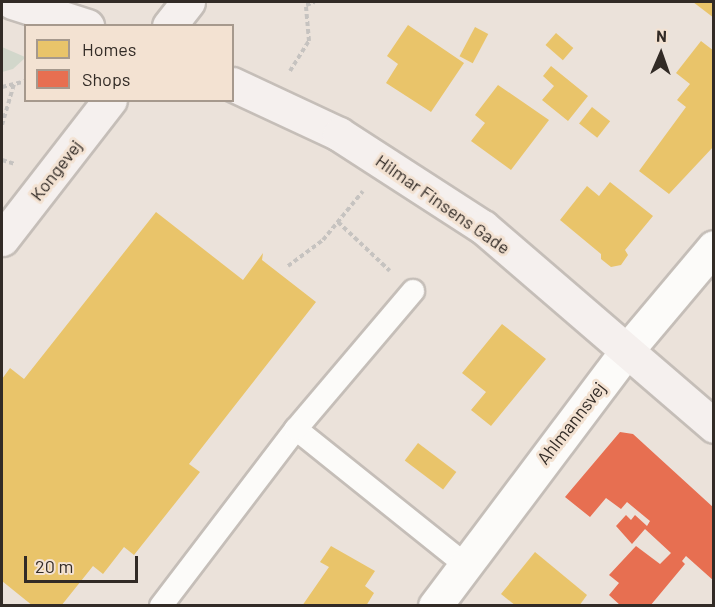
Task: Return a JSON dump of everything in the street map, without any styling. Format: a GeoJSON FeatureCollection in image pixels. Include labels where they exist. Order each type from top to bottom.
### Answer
{"type":"FeatureCollection","features":[{"type":"Feature","properties":{"kind":"street"},"geometry":{"type":"LineString","coordinates":[[12,2],[81,24]]}},
{"type":"Feature","properties":{"kind":"street"},"geometry":{"type":"LineString","coordinates":[[171,24],[188,2]]}},
{"type":"Feature","properties":{"kind":"street","name":"Hilmar Finsens Gade"},"geometry":{"type":"LineString","coordinates":[[234,85],[339,134],[483,227],[628,349],[714,426]]}},
{"type":"Feature","properties":{"kind":"street","name":"Kongevej"},"geometry":{"type":"LineString","coordinates":[[2,239],[108,102]]}},
{"type":"Feature","properties":{"kind":"street","name":"Ahlmannsvej"},"geometry":{"type":"LineString","coordinates":[[435,606],[463,563],[628,349],[714,246]]}},
{"type":"Feature","properties":{"kind":"lane"},"geometry":{"type":"LineString","coordinates":[[161,606],[296,429],[413,291]]}},
{"type":"Feature","properties":{"kind":"lane"},"geometry":{"type":"LineString","coordinates":[[296,429],[463,563]]}},
{"type":"Feature","properties":{"kind":"path"},"geometry":{"type":"LineString","coordinates":[[292,69],[309,41],[306,5],[315,2]]}},
{"type":"Feature","properties":{"kind":"path"},"geometry":{"type":"LineString","coordinates":[[2,87],[24,82]]}},
{"type":"Feature","properties":{"kind":"path"},"geometry":{"type":"LineString","coordinates":[[2,125],[14,84]]}},
{"type":"Feature","properties":{"kind":"path"},"geometry":{"type":"LineString","coordinates":[[288,266],[323,240],[385,164]]}},
{"type":"Feature","properties":{"kind":"path"},"geometry":{"type":"LineString","coordinates":[[338,222],[367,251]]}},
{"type":"Feature","properties":{"kind":"shaded area"},"geometry":{"type":"Polygon","coordinates":[[[2,47],[24,57],[13,69],[2,72],[2,47]]]}},
{"type":"Feature","properties":{"kind":"building: Homes"},"geometry":{"type":"Polygon","coordinates":[[[693,2],[714,2],[714,18],[693,2]]]}},
{"type":"Feature","properties":{"kind":"building: Homes"},"geometry":{"type":"Polygon","coordinates":[[[408,25],[464,63],[431,112],[386,83],[398,64],[387,56],[408,25]]]}},
{"type":"Feature","properties":{"kind":"building: Homes"},"geometry":{"type":"Polygon","coordinates":[[[475,27],[488,34],[473,63],[460,56],[475,27]]]}},
{"type":"Feature","properties":{"kind":"building: Homes"},"geometry":{"type":"Polygon","coordinates":[[[556,33],[573,48],[563,60],[546,45],[556,33]]]}},
{"type":"Feature","properties":{"kind":"building: Homes"},"geometry":{"type":"Polygon","coordinates":[[[701,41],[714,51],[714,146],[669,194],[639,171],[686,107],[677,100],[690,84],[676,73],[701,41]]]}},
{"type":"Feature","properties":{"kind":"building: Homes"},"geometry":{"type":"Polygon","coordinates":[[[551,66],[588,96],[568,121],[542,100],[554,86],[543,76],[551,66]]]}},
{"type":"Feature","properties":{"kind":"building: Homes"},"geometry":{"type":"Polygon","coordinates":[[[498,85],[549,120],[511,170],[471,141],[485,123],[475,115],[498,85]]]}},
{"type":"Feature","properties":{"kind":"building: Homes"},"geometry":{"type":"Polygon","coordinates":[[[592,107],[610,121],[597,138],[579,124],[592,107]]]}},
{"type":"Feature","properties":{"kind":"building: Homes"},"geometry":{"type":"Polygon","coordinates":[[[610,182],[653,216],[625,250],[628,255],[621,265],[611,267],[601,259],[601,254],[560,220],[587,186],[599,196],[610,182]]]}},
{"type":"Feature","properties":{"kind":"building: Homes"},"geometry":{"type":"Polygon","coordinates":[[[156,212],[243,280],[263,253],[262,260],[316,302],[189,464],[200,472],[134,555],[124,547],[103,574],[93,566],[61,606],[33,606],[2,581],[2,379],[10,368],[24,379],[156,212]]]}},
{"type":"Feature","properties":{"kind":"building: Homes"},"geometry":{"type":"Polygon","coordinates":[[[502,324],[546,359],[491,426],[471,410],[486,392],[462,373],[502,324]]]}},
{"type":"Feature","properties":{"kind":"building: Homes"},"geometry":{"type":"Polygon","coordinates":[[[418,443],[456,472],[443,489],[405,461],[418,443]]]}},
{"type":"Feature","properties":{"kind":"building: Homes"},"geometry":{"type":"Polygon","coordinates":[[[331,546],[375,571],[365,586],[374,593],[366,606],[302,606],[329,567],[320,562],[331,546]]]}},
{"type":"Feature","properties":{"kind":"building: Homes"},"geometry":{"type":"Polygon","coordinates":[[[535,552],[587,595],[579,606],[516,606],[501,594],[535,552]]]}},
{"type":"Feature","properties":{"kind":"building: Shops"},"geometry":{"type":"Polygon","coordinates":[[[620,432],[633,434],[714,508],[714,581],[686,556],[682,561],[685,564],[650,606],[621,606],[609,595],[619,583],[609,575],[636,546],[660,564],[671,553],[645,529],[632,544],[616,526],[626,515],[631,520],[635,515],[647,526],[650,521],[627,502],[621,509],[606,498],[590,517],[565,497],[620,432]]]}}]}
